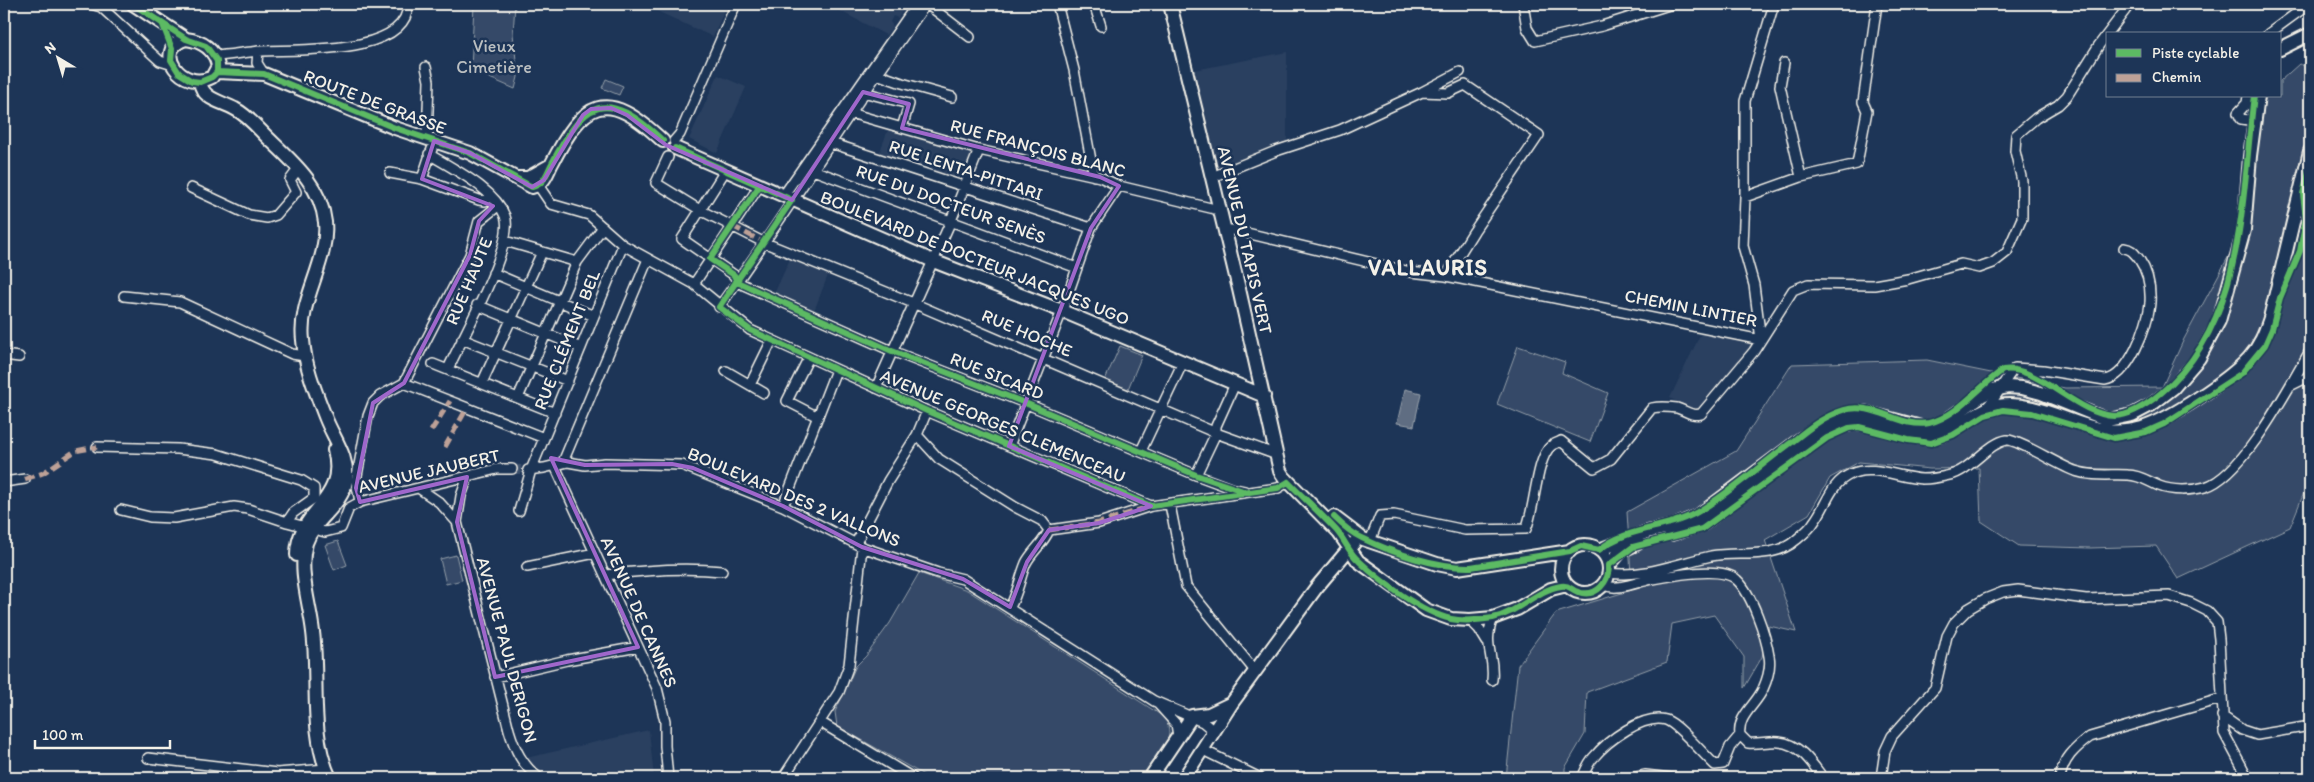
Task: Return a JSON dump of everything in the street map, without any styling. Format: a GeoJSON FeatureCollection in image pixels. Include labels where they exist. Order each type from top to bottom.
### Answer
{"type":"FeatureCollection","features":[{"type":"Feature","properties":{"kind":"main road"},"geometry":{"type":"LineString","coordinates":[[133,4],[186,39],[206,46],[215,56],[217,72],[212,77],[200,82],[187,78],[173,65],[170,55],[172,49],[180,41],[186,39]]}},
{"type":"Feature","properties":{"kind":"main road","name":"AVENUE DU TAPIS VERT"},"geometry":{"type":"LineString","coordinates":[[1170,4],[1264,396],[1280,471],[1288,482]]}},
{"type":"Feature","properties":{"kind":"main road"},"geometry":{"type":"LineString","coordinates":[[164,25],[172,49]]}},
{"type":"Feature","properties":{"kind":"main road"},"geometry":{"type":"LineString","coordinates":[[2282,48],[2310,34]]}},
{"type":"Feature","properties":{"kind":"main road","name":"ROUTE DE GRASSE"},"geometry":{"type":"LineString","coordinates":[[217,72],[264,74],[394,128],[470,152],[517,178]]}},
{"type":"Feature","properties":{"kind":"main road"},"geometry":{"type":"LineString","coordinates":[[200,82],[206,94],[236,109],[299,168],[317,193],[325,224],[325,244],[306,300],[302,337],[305,356],[327,421],[336,459],[335,480],[329,496],[308,529],[298,538],[297,561],[306,590],[313,633],[319,739],[328,774]]}},
{"type":"Feature","properties":{"kind":"main road"},"geometry":{"type":"LineString","coordinates":[[1599,550],[1647,532],[1674,526],[1698,516],[1802,438],[1835,418],[1864,412],[1925,428],[1938,426],[1981,396],[2000,388],[2022,388],[2041,393],[2108,420],[2132,415],[2151,405],[2173,388],[2199,358],[2210,341],[2233,276],[2244,230],[2250,156],[2258,98]]}},
{"type":"Feature","properties":{"kind":"main road","name":"BOULEVARD DE DOCTEUR JACQUES UGO"},"geometry":{"type":"LineString","coordinates":[[538,185],[544,180],[576,122],[591,109],[598,107],[619,110],[670,147],[933,261],[1062,311],[1264,396]]}},
{"type":"Feature","properties":{"kind":"main road"},"geometry":{"type":"LineString","coordinates":[[1570,551],[1562,568],[1567,585],[1579,592],[1592,592],[1607,574],[1618,554],[1629,546],[1690,530],[1703,524],[1824,433],[1840,425],[1854,422],[1866,423],[1922,438],[1937,437],[1986,409],[2013,405],[2030,407],[2104,430],[2122,432],[2143,427],[2164,418],[2236,371],[2261,343],[2270,318],[2310,150]]}},
{"type":"Feature","properties":{"kind":"main road","name":"BOULEVARD DE DOCTEUR JACQUES UGO"},"geometry":{"type":"LineString","coordinates":[[517,178],[528,178],[540,173],[552,164]]}},
{"type":"Feature","properties":{"kind":"main road"},"geometry":{"type":"LineString","coordinates":[[517,178],[527,186],[538,185]]}},
{"type":"Feature","properties":{"kind":"main road"},"geometry":{"type":"LineString","coordinates":[[1288,482],[1317,501],[1348,529],[1366,540],[1437,564],[1457,568],[1570,551],[1581,546],[1599,550],[1605,556],[1607,574]]}},
{"type":"Feature","properties":{"kind":"main road"},"geometry":{"type":"LineString","coordinates":[[1288,482],[1338,533],[1358,561],[1426,610],[1452,619],[1493,618],[1518,609],[1551,589],[1567,585]]}},
{"type":"Feature","properties":{"kind":"main road"},"geometry":{"type":"LineString","coordinates":[[1184,778],[1232,703],[1348,548],[1366,540]]}},
{"type":"Feature","properties":{"kind":"main road"},"geometry":{"type":"LineString","coordinates":[[1150,778],[1192,716],[1209,714],[1232,703]]}},
{"type":"Feature","properties":{"kind":"street"},"geometry":{"type":"LineString","coordinates":[[92,4],[101,7],[160,61],[173,65]]}},
{"type":"Feature","properties":{"kind":"street"},"geometry":{"type":"LineString","coordinates":[[215,56],[258,51],[363,45],[384,36],[398,26],[408,9],[408,4]]}},
{"type":"Feature","properties":{"kind":"street"},"geometry":{"type":"LineString","coordinates":[[670,147],[680,134],[736,4]]}},
{"type":"Feature","properties":{"kind":"street"},"geometry":{"type":"LineString","coordinates":[[788,198],[815,168],[826,144],[917,4]]}},
{"type":"Feature","properties":{"kind":"street"},"geometry":{"type":"LineString","coordinates":[[872,72],[926,4],[970,37]]}},
{"type":"Feature","properties":{"kind":"street"},"geometry":{"type":"LineString","coordinates":[[1057,4],[1074,70],[1094,176]]}},
{"type":"Feature","properties":{"kind":"street"},"geometry":{"type":"LineString","coordinates":[[1094,4],[1101,26]]}},
{"type":"Feature","properties":{"kind":"street"},"geometry":{"type":"LineString","coordinates":[[1523,4],[1527,28],[1535,41],[1602,26],[1672,4]]}},
{"type":"Feature","properties":{"kind":"street"},"geometry":{"type":"LineString","coordinates":[[1366,540],[1380,516],[1394,514],[1465,530],[1526,529],[1531,520],[1541,464],[1549,447],[1561,442],[1594,468],[1602,466],[1611,459],[1652,408],[1663,406],[1670,409],[1677,408],[1691,415],[1701,414],[1754,352],[1761,340],[1754,285],[1743,246],[1745,101],[1774,4]]}},
{"type":"Feature","properties":{"kind":"street"},"geometry":{"type":"LineString","coordinates":[[1745,197],[1801,177],[1857,164],[1867,111],[1863,102],[1877,4]]}},
{"type":"Feature","properties":{"kind":"street","name":"CHEMIN LINTIER"},"geometry":{"type":"LineString","coordinates":[[2109,32],[2130,4]]}},
{"type":"Feature","properties":{"kind":"street"},"geometry":{"type":"LineString","coordinates":[[2271,32],[2309,4]]}},
{"type":"Feature","properties":{"kind":"street","name":"CHEMIN LINTIER"},"geometry":{"type":"LineString","coordinates":[[1224,230],[1234,230],[1410,272],[1446,276],[1761,340],[1793,290],[1808,284],[1874,286],[1908,279],[1961,264],[1979,268],[1994,263],[2007,252],[2022,218],[2022,181],[2015,151],[2016,135],[2036,118],[2058,106],[2067,96],[2106,36]]}},
{"type":"Feature","properties":{"kind":"street"},"geometry":{"type":"LineString","coordinates":[[258,51],[257,63],[264,74]]}},
{"type":"Feature","properties":{"kind":"street"},"geometry":{"type":"LineString","coordinates":[[1784,63],[1780,86],[1801,177]]}},
{"type":"Feature","properties":{"kind":"street"},"geometry":{"type":"LineString","coordinates":[[422,179],[431,140],[429,81],[426,67]]}},
{"type":"Feature","properties":{"kind":"street"},"geometry":{"type":"LineString","coordinates":[[872,72],[902,83],[952,97]]}},
{"type":"Feature","properties":{"kind":"street"},"geometry":{"type":"LineString","coordinates":[[1212,177],[1276,151],[1340,130],[1460,72]]}},
{"type":"Feature","properties":{"kind":"street"},"geometry":{"type":"LineString","coordinates":[[1422,92],[1448,93],[1465,85],[1539,135],[1446,276]]}},
{"type":"Feature","properties":{"kind":"street"},"geometry":{"type":"LineString","coordinates":[[863,89],[909,104],[902,128]]}},
{"type":"Feature","properties":{"kind":"street"},"geometry":{"type":"LineString","coordinates":[[2248,98],[2248,103],[2238,113],[2241,118],[2256,120]]}},
{"type":"Feature","properties":{"kind":"street","name":"RUE FRANÇOIS BLANC"},"geometry":{"type":"LineString","coordinates":[[851,107],[902,128],[980,150],[1094,176],[1119,186],[1219,210]]}},
{"type":"Feature","properties":{"kind":"street"},"geometry":{"type":"LineString","coordinates":[[720,307],[763,242],[808,160],[826,144]]}},
{"type":"Feature","properties":{"kind":"street","name":"RUE LENTA-PITTARI"},"geometry":{"type":"LineString","coordinates":[[826,144],[964,186],[1091,228]]}},
{"type":"Feature","properties":{"kind":"street","name":"RUE HOCHE"},"geometry":{"type":"LineString","coordinates":[[670,147],[656,183],[700,210],[763,242],[913,303],[1216,432],[1277,455]]}},
{"type":"Feature","properties":{"kind":"street"},"geometry":{"type":"LineString","coordinates":[[876,388],[950,223],[980,150]]}},
{"type":"Feature","properties":{"kind":"street"},"geometry":{"type":"LineString","coordinates":[[360,502],[356,480],[368,416],[373,403],[380,396],[404,383],[470,256],[479,221],[498,206],[482,188],[429,154]]}},
{"type":"Feature","properties":{"kind":"street","name":"RUE DU DOCTEUR SENÈS"},"geometry":{"type":"LineString","coordinates":[[808,160],[815,168],[950,223],[1077,268]]}},
{"type":"Feature","properties":{"kind":"street"},"geometry":{"type":"LineString","coordinates":[[191,188],[249,215],[267,218],[276,215],[294,197],[296,192],[290,180],[299,168]]}},
{"type":"Feature","properties":{"kind":"street"},"geometry":{"type":"LineString","coordinates":[[700,210],[725,171]]}},
{"type":"Feature","properties":{"kind":"street"},"geometry":{"type":"LineString","coordinates":[[390,173],[417,180],[422,179],[479,200],[485,201],[490,196]]}},
{"type":"Feature","properties":{"kind":"street","name":"AVENUE GEORGES CLEMENCEAU"},"geometry":{"type":"LineString","coordinates":[[538,185],[551,204],[589,215],[623,245],[694,284],[750,330],[927,411],[1151,506],[1278,488],[1288,482]]}},
{"type":"Feature","properties":{"kind":"street"},"geometry":{"type":"LineString","coordinates":[[694,284],[760,185]]}},
{"type":"Feature","properties":{"kind":"street"},"geometry":{"type":"LineString","coordinates":[[1009,446],[1062,311],[1091,228],[1119,186]]}},
{"type":"Feature","properties":{"kind":"street","name":"RUE HAUTE"},"geometry":{"type":"LineString","coordinates":[[448,369],[493,273],[505,241],[505,216],[498,206]]}},
{"type":"Feature","properties":{"kind":"street","name":"RUE SICARD"},"geometry":{"type":"LineString","coordinates":[[700,210],[682,238],[734,275],[737,282],[892,351],[1025,403],[1196,475],[1248,492]]}},
{"type":"Feature","properties":{"kind":"street"},"geometry":{"type":"LineString","coordinates":[[518,398],[577,262],[603,227]]}},
{"type":"Feature","properties":{"kind":"street"},"geometry":{"type":"LineString","coordinates":[[505,241],[577,262]]}},
{"type":"Feature","properties":{"kind":"street","name":"RUE CLÉMENT BEL"},"geometry":{"type":"LineString","coordinates":[[519,511],[529,470],[555,413],[623,245]]}},
{"type":"Feature","properties":{"kind":"street"},"geometry":{"type":"LineString","coordinates":[[1986,409],[1999,395],[2000,388],[2015,368],[2043,370],[2105,380],[2112,379],[2123,371],[2131,358],[2147,318],[2150,304],[2148,276],[2135,253],[2130,248],[2124,248]]}},
{"type":"Feature","properties":{"kind":"street"},"geometry":{"type":"LineString","coordinates":[[482,383],[542,252]]}},
{"type":"Feature","properties":{"kind":"street"},"geometry":{"type":"LineString","coordinates":[[559,464],[648,259]]}},
{"type":"Feature","properties":{"kind":"street"},"geometry":{"type":"LineString","coordinates":[[493,273],[594,316]]}},
{"type":"Feature","properties":{"kind":"street"},"geometry":{"type":"LineString","coordinates":[[124,296],[172,300],[292,354],[305,356]]}},
{"type":"Feature","properties":{"kind":"street"},"geometry":{"type":"LineString","coordinates":[[477,306],[581,348]]}},
{"type":"Feature","properties":{"kind":"street"},"geometry":{"type":"LineString","coordinates":[[462,339],[568,380]]}},
{"type":"Feature","properties":{"kind":"street"},"geometry":{"type":"LineString","coordinates":[[750,385],[772,340]]}},
{"type":"Feature","properties":{"kind":"street"},"geometry":{"type":"LineString","coordinates":[[1582,778],[1592,758],[1608,744],[1649,720],[1667,720],[1679,728],[1715,765],[1722,764],[1730,747],[1740,735],[1742,718],[1763,690],[1770,658],[1748,595],[1736,578],[1726,573],[1714,572],[1652,579],[1615,587],[1607,574],[1674,567],[1712,556],[1771,552],[1794,542],[1814,523],[1831,491],[1842,480],[1853,473],[1868,471],[1922,479],[1952,475],[2006,440],[2015,441],[2042,457],[2074,471],[2092,476],[2130,475],[2174,490],[2205,487],[2227,475],[2243,457],[2310,351]]}},
{"type":"Feature","properties":{"kind":"street"},"geometry":{"type":"LineString","coordinates":[[4,355],[19,357]]}},
{"type":"Feature","properties":{"kind":"street"},"geometry":{"type":"LineString","coordinates":[[809,357],[786,401],[818,417]]}},
{"type":"Feature","properties":{"kind":"street"},"geometry":{"type":"LineString","coordinates":[[1141,451],[1184,362]]}},
{"type":"Feature","properties":{"kind":"street"},"geometry":{"type":"LineString","coordinates":[[433,364],[555,413]]}},
{"type":"Feature","properties":{"kind":"street"},"geometry":{"type":"LineString","coordinates":[[783,506],[836,370]]}},
{"type":"Feature","properties":{"kind":"street"},"geometry":{"type":"LineString","coordinates":[[726,371],[764,393]]}},
{"type":"Feature","properties":{"kind":"street"},"geometry":{"type":"LineString","coordinates":[[2289,386],[2310,376]]}},
{"type":"Feature","properties":{"kind":"street"},"geometry":{"type":"LineString","coordinates":[[404,383],[544,438]]}},
{"type":"Feature","properties":{"kind":"street"},"geometry":{"type":"LineString","coordinates":[[1196,475],[1235,384]]}},
{"type":"Feature","properties":{"kind":"street"},"geometry":{"type":"LineString","coordinates":[[783,778],[839,692],[849,665],[859,545],[888,481],[917,435],[927,411]]}},
{"type":"Feature","properties":{"kind":"street"},"geometry":{"type":"LineString","coordinates":[[917,435],[939,458],[1015,507],[1042,521],[1049,530]]}},
{"type":"Feature","properties":{"kind":"street"},"geometry":{"type":"LineString","coordinates":[[97,447],[178,449],[217,454],[311,484],[316,492],[314,498],[293,513],[287,522]]}},
{"type":"Feature","properties":{"kind":"street","name":"BOULEVARD DES 2 VALLONS"},"geometry":{"type":"LineString","coordinates":[[529,470],[559,464],[682,465],[783,506],[859,545],[938,574],[963,579],[1154,700]]}},
{"type":"Feature","properties":{"kind":"street","name":"AVENUE DE CANNES"},"geometry":{"type":"LineString","coordinates":[[559,464],[595,553],[657,688],[665,721],[668,778]]}},
{"type":"Feature","properties":{"kind":"street","name":"AVENUE JAUBERT"},"geometry":{"type":"LineString","coordinates":[[308,529],[325,532],[338,530],[343,525],[349,508],[360,502],[497,470],[512,469]]}},
{"type":"Feature","properties":{"kind":"street","name":"AVENUE PAUL DERIGON"},"geometry":{"type":"LineString","coordinates":[[468,477],[461,496],[457,522],[495,678],[516,751],[526,767],[539,778]]}},
{"type":"Feature","properties":{"kind":"street"},"geometry":{"type":"LineString","coordinates":[[4,482],[25,479]]}},
{"type":"Feature","properties":{"kind":"street","name":"AVENUE PAUL DERIGON"},"geometry":{"type":"LineString","coordinates":[[420,489],[440,502],[457,522]]}},
{"type":"Feature","properties":{"kind":"street"},"geometry":{"type":"LineString","coordinates":[[1170,504],[1186,586],[1255,671]]}},
{"type":"Feature","properties":{"kind":"street"},"geometry":{"type":"LineString","coordinates":[[1049,530],[1099,523],[1151,506]]}},
{"type":"Feature","properties":{"kind":"street"},"geometry":{"type":"LineString","coordinates":[[121,510],[150,517],[174,518],[234,507],[248,509],[308,529]]}},
{"type":"Feature","properties":{"kind":"street"},"geometry":{"type":"LineString","coordinates":[[1010,607],[1018,593],[1027,562],[1049,530]]}},
{"type":"Feature","properties":{"kind":"street"},"geometry":{"type":"LineString","coordinates":[[526,568],[595,553]]}},
{"type":"Feature","properties":{"kind":"street"},"geometry":{"type":"LineString","coordinates":[[606,576],[660,568],[722,571]]}},
{"type":"Feature","properties":{"kind":"street"},"geometry":{"type":"LineString","coordinates":[[1882,778],[1885,751],[1892,736],[1935,688],[1947,636],[1954,623],[1968,610],[2003,592],[2034,591],[2086,598],[2169,596],[2192,603],[2207,611],[2217,622],[2220,658],[2220,699],[2224,733],[2248,778]]}},
{"type":"Feature","properties":{"kind":"street"},"geometry":{"type":"LineString","coordinates":[[1492,680],[1493,671],[1487,642],[1493,618]]}},
{"type":"Feature","properties":{"kind":"street"},"geometry":{"type":"LineString","coordinates":[[1470,620],[1479,629],[1487,642]]}},
{"type":"Feature","properties":{"kind":"street"},"geometry":{"type":"LineString","coordinates":[[495,678],[567,660],[638,647]]}},
{"type":"Feature","properties":{"kind":"street"},"geometry":{"type":"LineString","coordinates":[[2060,778],[2062,768],[2073,749],[2090,737],[2220,699]]}},
{"type":"Feature","properties":{"kind":"street"},"geometry":{"type":"LineString","coordinates":[[1154,700],[1192,716],[1210,728],[1211,737]]}},
{"type":"Feature","properties":{"kind":"street"},"geometry":{"type":"LineString","coordinates":[[1154,700],[1176,724],[1178,736]]}},
{"type":"Feature","properties":{"kind":"street"},"geometry":{"type":"LineString","coordinates":[[2222,716],[2242,730],[2257,735],[2310,726]]}},
{"type":"Feature","properties":{"kind":"street"},"geometry":{"type":"LineString","coordinates":[[820,722],[913,778]]}},
{"type":"Feature","properties":{"kind":"street"},"geometry":{"type":"LineString","coordinates":[[1740,735],[1748,743],[1779,742],[1795,747],[1806,755],[1823,778]]}},
{"type":"Feature","properties":{"kind":"street"},"geometry":{"type":"LineString","coordinates":[[1203,750],[1260,778]]}},
{"type":"Feature","properties":{"kind":"street"},"geometry":{"type":"LineString","coordinates":[[148,758],[277,773],[328,774]]}},
{"type":"Feature","properties":{"kind":"street"},"geometry":{"type":"LineString","coordinates":[[1632,778],[1646,775],[1671,778]]}},
{"type":"Feature","properties":{"kind":"highlighted area"},"geometry":{"type":"Polygon","coordinates":[[[863,92],[909,104],[902,128],[1100,177],[1119,186],[1091,228],[1009,446],[1151,506],[1099,523],[1049,530],[1027,562],[1010,607],[963,579],[862,547],[783,506],[693,468],[672,464],[585,465],[551,458],[638,647],[495,677],[457,522],[467,477],[360,502],[356,488],[373,403],[404,383],[470,255],[479,221],[493,206],[422,179],[434,141],[470,153],[532,187],[544,180],[583,115],[591,109],[611,108],[627,115],[666,145],[792,200],[863,92]]]}},
{"type":"Feature","properties":{"kind":"shaded area"},"geometry":{"type":"Polygon","coordinates":[[[642,4],[727,4],[713,37],[642,4]]]}},
{"type":"Feature","properties":{"kind":"shaded area"},"geometry":{"type":"Polygon","coordinates":[[[827,4],[907,4],[898,18],[893,16],[890,22],[893,26],[886,35],[827,4]]]}},
{"type":"Feature","properties":{"kind":"shaded area"},"geometry":{"type":"Polygon","coordinates":[[[1287,52],[1287,142],[1216,170],[1195,70],[1287,52]]]}},
{"type":"Feature","properties":{"kind":"shaded area"},"geometry":{"type":"Polygon","coordinates":[[[718,75],[746,87],[717,153],[689,139],[718,75]]]}},
{"type":"Feature","properties":{"kind":"shaded area"},"geometry":{"type":"Polygon","coordinates":[[[888,130],[975,153],[962,180],[879,154],[888,130]]]}},
{"type":"Feature","properties":{"kind":"shaded area"},"geometry":{"type":"Polygon","coordinates":[[[790,259],[828,275],[814,311],[774,294],[790,259]]]}},
{"type":"Feature","properties":{"kind":"shaded area"},"geometry":{"type":"Polygon","coordinates":[[[1701,333],[1753,344],[1697,412],[1670,398],[1701,333]]]}},
{"type":"Feature","properties":{"kind":"shaded area"},"geometry":{"type":"Polygon","coordinates":[[[1405,389],[1421,393],[1414,426],[1397,423],[1405,389]]]}},
{"type":"Feature","properties":{"kind":"shaded area"},"geometry":{"type":"Polygon","coordinates":[[[649,730],[654,778],[555,778],[544,774],[526,758],[649,730]]]}},
{"type":"Feature","properties":{"kind":"green space","name":"Vieux Cimetière"},"geometry":{"type":"Polygon","coordinates":[[[474,4],[515,4],[513,34],[518,77],[515,89],[471,70],[474,4]]]}},
{"type":"Feature","properties":{"kind":"green space"},"geometry":{"type":"Polygon","coordinates":[[[2299,64],[2310,68],[2310,478],[2290,527],[2178,579],[2156,546],[2090,548],[2019,546],[1981,521],[1979,468],[1930,469],[1859,462],[1830,478],[1809,514],[1765,540],[1796,632],[1769,626],[1762,657],[1744,688],[1744,657],[1714,615],[1672,624],[1667,662],[1587,692],[1585,734],[1565,768],[1565,778],[1506,778],[1518,665],[1556,613],[1632,590],[1627,512],[1736,451],[1792,364],[1927,360],[2065,388],[2162,387],[2184,339],[2239,237],[2262,98],[2282,98],[2282,79],[2299,64]]]}},
{"type":"Feature","properties":{"kind":"green space"},"geometry":{"type":"Polygon","coordinates":[[[606,79],[623,86],[619,95],[602,88],[606,79]]]}},
{"type":"Feature","properties":{"kind":"green space"},"geometry":{"type":"Polygon","coordinates":[[[1120,346],[1142,355],[1128,389],[1105,380],[1120,346]]]}},
{"type":"Feature","properties":{"kind":"green space"},"geometry":{"type":"Polygon","coordinates":[[[1518,346],[1565,362],[1562,373],[1608,393],[1590,442],[1497,404],[1518,346]]]}},
{"type":"Feature","properties":{"kind":"green space"},"geometry":{"type":"Polygon","coordinates":[[[338,541],[347,565],[334,570],[325,545],[338,541]]]}},
{"type":"Feature","properties":{"kind":"green space"},"geometry":{"type":"Polygon","coordinates":[[[456,555],[462,580],[446,584],[440,559],[456,555]]]}},
{"type":"Feature","properties":{"kind":"green space"},"geometry":{"type":"Polygon","coordinates":[[[919,573],[967,590],[1164,717],[1169,733],[1167,741],[1160,757],[1144,778],[929,778],[837,726],[835,712],[856,666],[866,656],[890,623],[919,573]]]}},
{"type":"Feature","properties":{"kind":"tunnel"},"geometry":{"type":"LineString","coordinates":[[512,469],[528,470]]}},
{"type":"Feature","properties":{"kind":"marked path"},"geometry":{"type":"LineString","coordinates":[[732,226],[763,242]]}},
{"type":"Feature","properties":{"kind":"marked path"},"geometry":{"type":"LineString","coordinates":[[431,431],[450,401]]}},
{"type":"Feature","properties":{"kind":"marked path"},"geometry":{"type":"LineString","coordinates":[[445,447],[467,408]]}},
{"type":"Feature","properties":{"kind":"marked path"},"geometry":{"type":"LineString","coordinates":[[25,479],[43,473],[75,451],[97,447]]}},
{"type":"Feature","properties":{"kind":"marked path"},"geometry":{"type":"LineString","coordinates":[[1049,530],[1099,523],[1151,506]]}},
{"type":"Feature","properties":{"kind":"cycle path"},"geometry":{"type":"LineString","coordinates":[[133,4],[186,39],[206,46],[217,61],[217,72],[212,77],[200,82],[192,81],[179,73],[171,60],[172,49],[163,25]]}},
{"type":"Feature","properties":{"kind":"cycle path"},"geometry":{"type":"LineString","coordinates":[[217,72],[264,74],[395,128],[470,153],[532,187],[544,179],[563,143],[574,127],[586,115],[598,108],[611,108],[626,113],[663,141]]}},
{"type":"Feature","properties":{"kind":"cycle path"},"geometry":{"type":"LineString","coordinates":[[1334,517],[1354,534],[1387,549],[1430,562],[1458,567],[1471,567],[1570,551],[1581,546],[1599,550],[1623,536],[1676,521],[1701,510],[1823,419],[1844,410],[1855,408],[1866,409],[1908,422],[1929,423],[1940,419],[1959,407],[2003,370],[2016,370],[2029,375],[2086,408],[2100,413],[2114,416],[2127,414],[2145,405],[2161,393],[2189,364],[2210,331],[2224,295],[2234,256],[2241,215],[2254,98]]}},
{"type":"Feature","properties":{"kind":"cycle path"},"geometry":{"type":"LineString","coordinates":[[675,148],[792,200],[719,307],[750,330],[927,411],[1151,506],[1278,488],[1288,482]]}},
{"type":"Feature","properties":{"kind":"cycle path"},"geometry":{"type":"LineString","coordinates":[[1288,482],[1336,530],[1356,558],[1390,587],[1427,610],[1439,615],[1456,620],[1472,620],[1502,615],[1552,588],[1566,586],[1585,593],[1596,591],[1604,583],[1609,565],[1633,547],[1702,529],[1827,438],[1849,428],[1859,427],[1908,440],[1931,443],[1953,435],[1985,415],[2003,410],[2032,413],[2114,438],[2146,432],[2164,424],[2242,373],[2265,345],[2272,329],[2280,298],[2300,251],[2306,219],[2303,194],[2310,167]]}},
{"type":"Feature","properties":{"kind":"cycle path"},"geometry":{"type":"LineString","coordinates":[[760,185],[710,259],[734,275],[737,282],[892,351],[1025,403],[1196,475],[1243,491]]}},
{"type":"Feature","properties":{"kind":"district","name":"VALLAURIS"},"geometry":{"type":"Point","coordinates":[1428,267]}}]}
